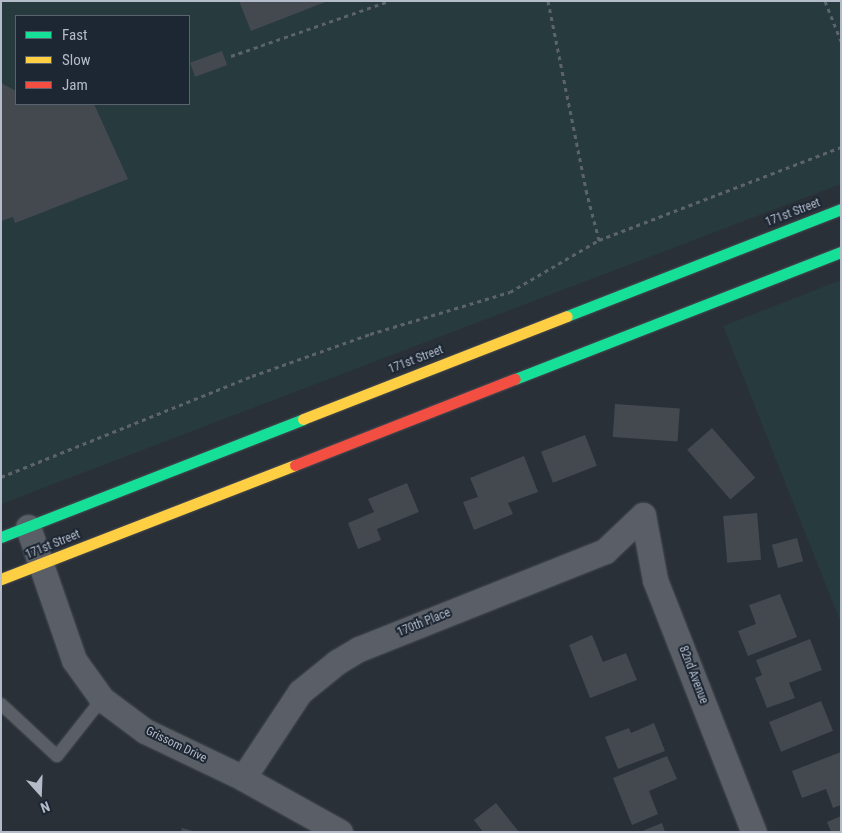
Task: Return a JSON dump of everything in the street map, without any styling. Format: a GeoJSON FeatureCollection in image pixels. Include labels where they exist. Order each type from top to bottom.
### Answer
{"type":"FeatureCollection","features":[{"type":"Feature","properties":{"kind":"street","name":"171st Street"},"geometry":{"type":"LineString","coordinates":[[1,537],[841,209]]}},
{"type":"Feature","properties":{"kind":"street","name":"171st Street"},"geometry":{"type":"LineString","coordinates":[[1,580],[841,252]]}},
{"type":"Feature","properties":{"kind":"street","name":"170th Place"},"geometry":{"type":"LineString","coordinates":[[243,778],[300,692],[337,662],[358,649],[604,551],[643,515]]}},
{"type":"Feature","properties":{"kind":"street","name":"82nd Avenue"},"geometry":{"type":"LineString","coordinates":[[643,515],[655,580],[754,832]]}},
{"type":"Feature","properties":{"kind":"street","name":"Grissom Drive"},"geometry":{"type":"LineString","coordinates":[[28,527],[74,660],[102,699],[145,731],[243,778],[340,832]]}},
{"type":"Feature","properties":{"kind":"lane"},"geometry":{"type":"LineString","coordinates":[[1,704],[57,756],[102,699]]}},
{"type":"Feature","properties":{"kind":"path"},"geometry":{"type":"LineString","coordinates":[[231,56],[389,1]]}},
{"type":"Feature","properties":{"kind":"path"},"geometry":{"type":"LineString","coordinates":[[548,1],[586,190],[600,240]]}},
{"type":"Feature","properties":{"kind":"path"},"geometry":{"type":"LineString","coordinates":[[825,1],[841,41]]}},
{"type":"Feature","properties":{"kind":"path"},"geometry":{"type":"LineString","coordinates":[[1,477],[252,376],[370,334],[510,292],[600,240],[841,147]]}},
{"type":"Feature","properties":{"kind":"green space"},"geometry":{"type":"Polygon","coordinates":[[[1,1],[841,1],[841,184],[1,504],[1,1]]]}},
{"type":"Feature","properties":{"kind":"green space"},"geometry":{"type":"Polygon","coordinates":[[[841,280],[841,623],[723,326],[841,280]]]}},
{"type":"Feature","properties":{"kind":"building"},"geometry":{"type":"Polygon","coordinates":[[[239,1],[328,1],[251,31],[239,1]]]}},
{"type":"Feature","properties":{"kind":"building"},"geometry":{"type":"Polygon","coordinates":[[[222,51],[227,65],[195,77],[190,63],[222,51]]]}},
{"type":"Feature","properties":{"kind":"building"},"geometry":{"type":"Polygon","coordinates":[[[1,83],[15,90],[15,105],[94,105],[128,179],[15,223],[13,217],[1,221],[1,83]]]}},
{"type":"Feature","properties":{"kind":"building"},"geometry":{"type":"Polygon","coordinates":[[[615,404],[680,409],[678,441],[613,437],[615,404]]]}},
{"type":"Feature","properties":{"kind":"building"},"geometry":{"type":"Polygon","coordinates":[[[712,428],[755,478],[730,499],[687,450],[712,428]]]}},
{"type":"Feature","properties":{"kind":"building"},"geometry":{"type":"Polygon","coordinates":[[[585,435],[597,466],[553,483],[541,452],[585,435]]]}},
{"type":"Feature","properties":{"kind":"building"},"geometry":{"type":"Polygon","coordinates":[[[524,456],[538,492],[508,503],[513,514],[474,530],[463,502],[478,497],[470,478],[524,456]]]}},
{"type":"Feature","properties":{"kind":"building"},"geometry":{"type":"Polygon","coordinates":[[[407,483],[419,512],[377,529],[381,540],[358,549],[348,523],[374,512],[368,499],[407,483]]]}},
{"type":"Feature","properties":{"kind":"building"},"geometry":{"type":"Polygon","coordinates":[[[757,513],[761,560],[727,563],[723,516],[757,513]]]}},
{"type":"Feature","properties":{"kind":"building"},"geometry":{"type":"Polygon","coordinates":[[[797,538],[803,561],[778,568],[772,545],[797,538]]]}},
{"type":"Feature","properties":{"kind":"building"},"geometry":{"type":"Polygon","coordinates":[[[780,594],[797,637],[748,656],[738,631],[756,624],[749,605],[780,594]]]}},
{"type":"Feature","properties":{"kind":"building"},"geometry":{"type":"Polygon","coordinates":[[[592,635],[603,662],[626,653],[637,680],[590,698],[569,645],[592,635]]]}},
{"type":"Feature","properties":{"kind":"building"},"geometry":{"type":"Polygon","coordinates":[[[810,639],[822,670],[789,683],[795,698],[767,708],[755,678],[762,675],[756,660],[810,639]]]}},
{"type":"Feature","properties":{"kind":"building"},"geometry":{"type":"Polygon","coordinates":[[[821,701],[833,731],[781,752],[769,722],[821,701]]]}},
{"type":"Feature","properties":{"kind":"building"},"geometry":{"type":"Polygon","coordinates":[[[654,723],[665,751],[618,769],[605,737],[629,728],[631,733],[654,723]]]}},
{"type":"Feature","properties":{"kind":"building"},"geometry":{"type":"Polygon","coordinates":[[[841,752],[841,805],[833,808],[826,789],[802,798],[792,771],[841,752]]]}},
{"type":"Feature","properties":{"kind":"building"},"geometry":{"type":"Polygon","coordinates":[[[667,756],[677,779],[649,791],[658,814],[632,825],[613,778],[667,756]]]}},
{"type":"Feature","properties":{"kind":"building"},"geometry":{"type":"Polygon","coordinates":[[[496,803],[519,832],[483,832],[474,820],[496,803]]]}},
{"type":"Feature","properties":{"kind":"building"},"geometry":{"type":"Polygon","coordinates":[[[841,816],[841,832],[831,832],[827,822],[841,816]]]}},
{"type":"Feature","properties":{"kind":"building"},"geometry":{"type":"Polygon","coordinates":[[[662,823],[665,832],[640,832],[662,823]]]}},
{"type":"Feature","properties":{"kind":"building"},"geometry":{"type":"Polygon","coordinates":[[[182,828],[193,831],[193,832],[181,832],[182,828]]]}},
{"type":"Feature","properties":{"kind":"traffic: fast"},"geometry":{"type":"LineString","coordinates":[[567,316],[841,209]]}},
{"type":"Feature","properties":{"kind":"traffic: fast"},"geometry":{"type":"LineString","coordinates":[[515,379],[841,252]]}},
{"type":"Feature","properties":{"kind":"traffic: fast"},"geometry":{"type":"LineString","coordinates":[[1,537],[303,419]]}},
{"type":"Feature","properties":{"kind":"traffic: slow"},"geometry":{"type":"LineString","coordinates":[[303,419],[567,316]]}},
{"type":"Feature","properties":{"kind":"traffic: slow"},"geometry":{"type":"LineString","coordinates":[[1,579],[295,465]]}},
{"type":"Feature","properties":{"kind":"traffic: jam"},"geometry":{"type":"LineString","coordinates":[[295,465],[515,379]]}}]}
